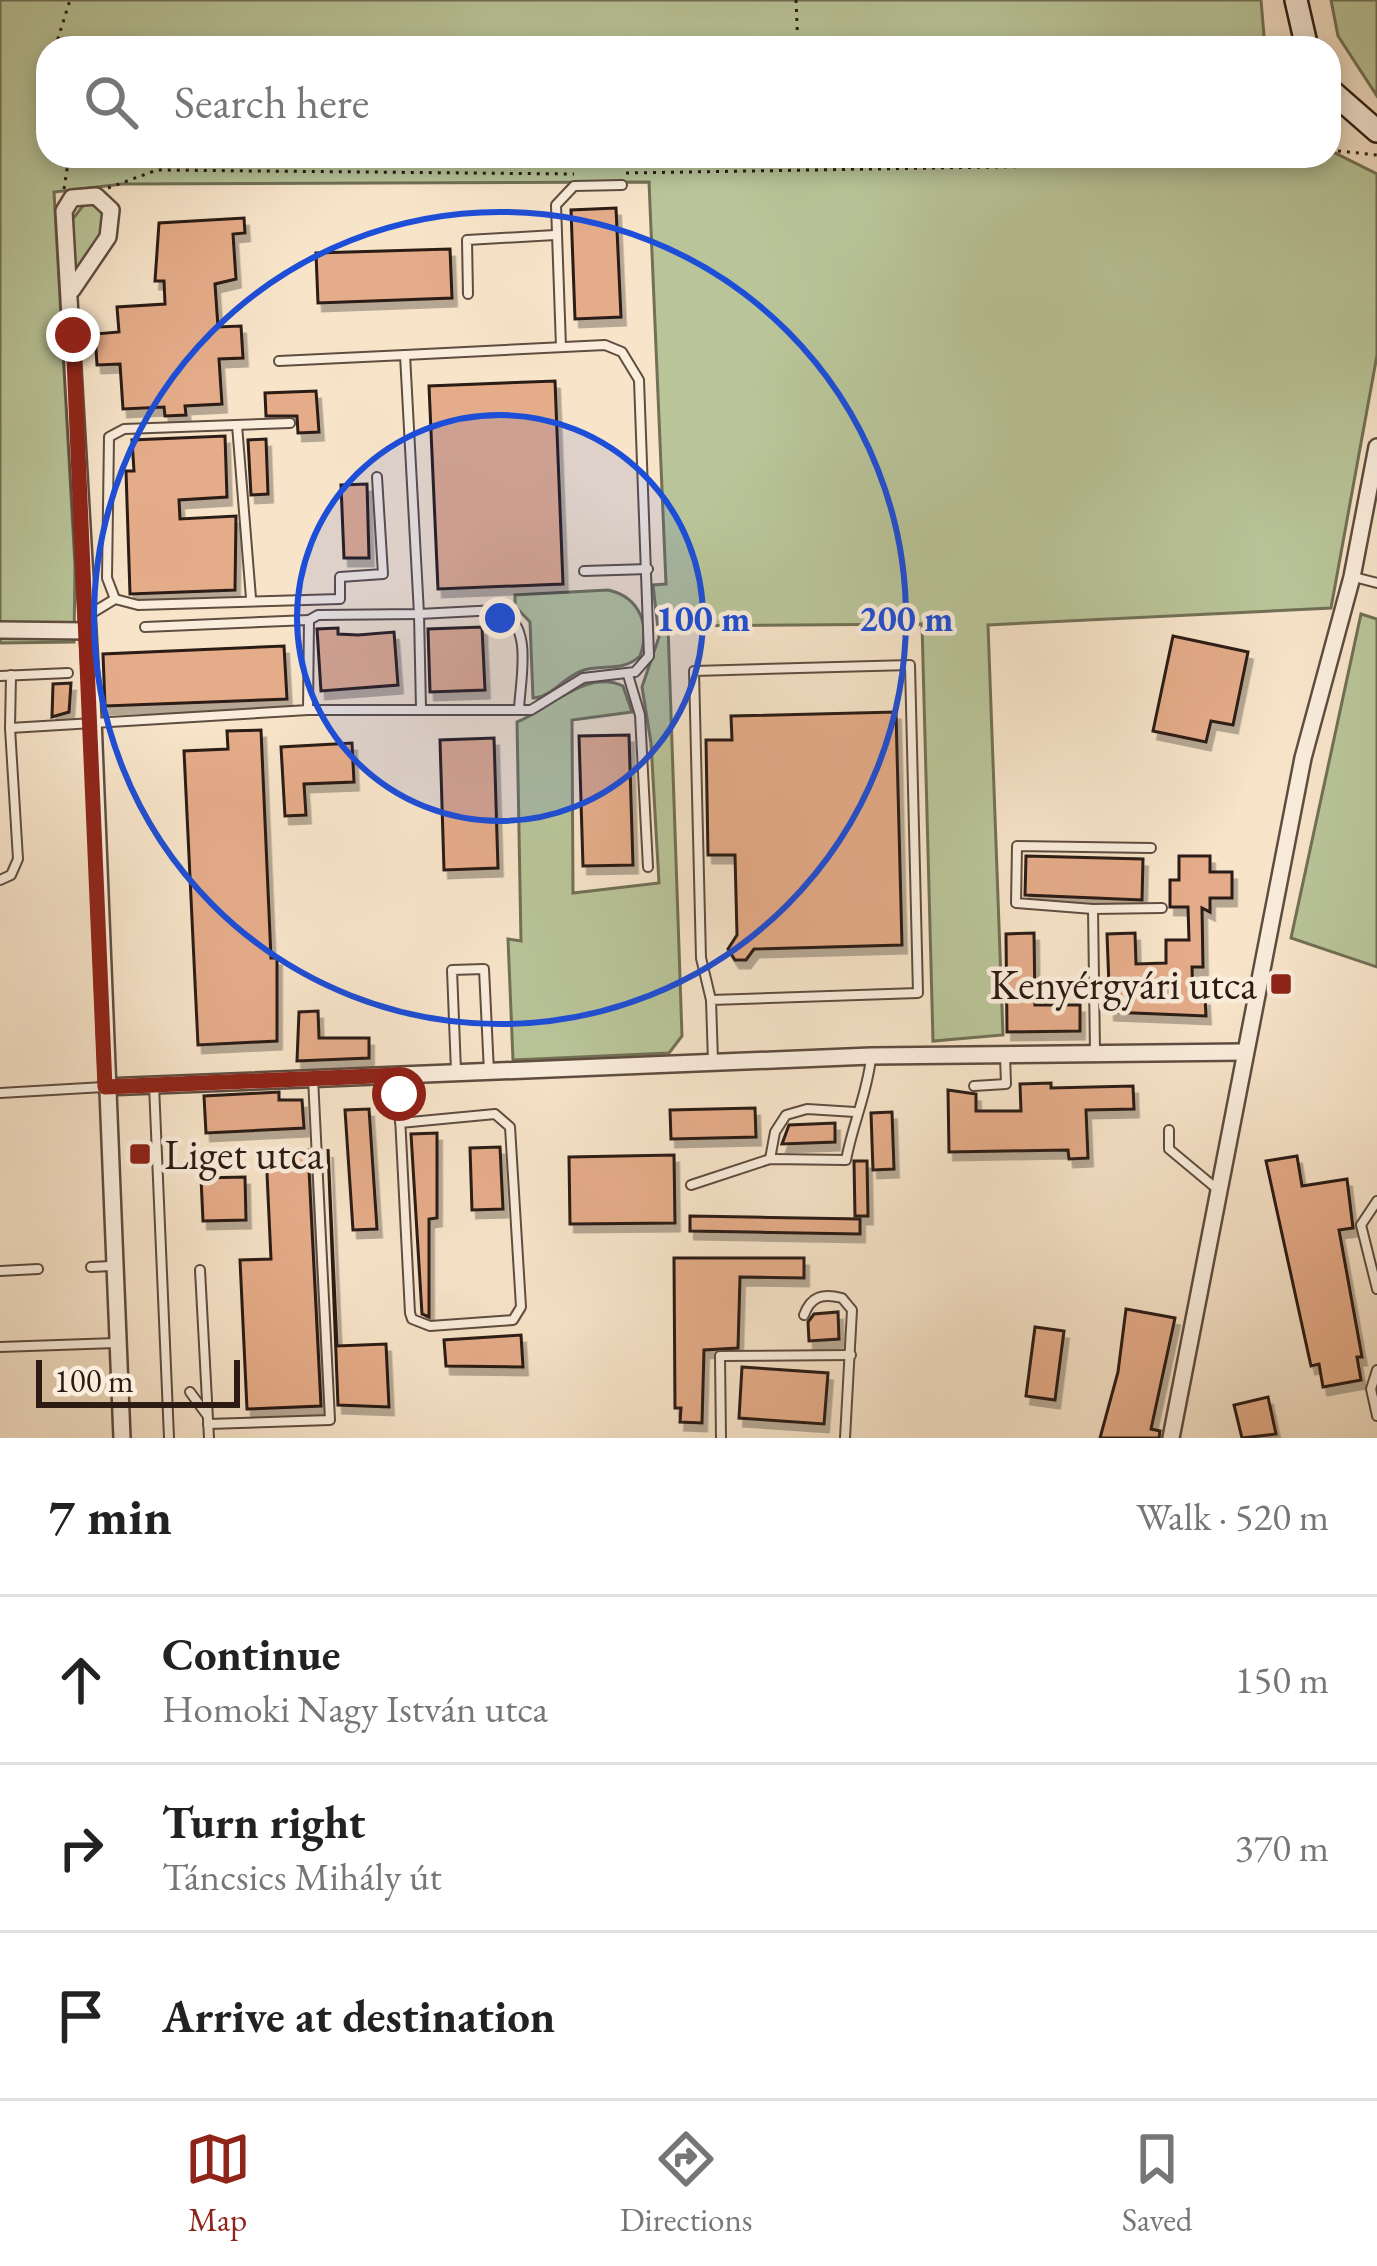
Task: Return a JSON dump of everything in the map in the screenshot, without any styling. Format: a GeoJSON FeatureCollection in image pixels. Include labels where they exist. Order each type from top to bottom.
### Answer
{"type":"FeatureCollection","features":[{"type":"Feature","properties":{"kind":"main road"},"geometry":{"type":"LineString","coordinates":[[1296,0],[1304,36]]}},
{"type":"Feature","properties":{"kind":"main road"},"geometry":{"type":"LineString","coordinates":[[1341,100],[1377,131]]}},
{"type":"Feature","properties":{"kind":"street"},"geometry":{"type":"LineString","coordinates":[[72,290],[112,226],[110,210],[96,196],[67,202],[122,1438]]}},
{"type":"Feature","properties":{"kind":"street"},"geometry":{"type":"LineString","coordinates":[[1171,1438],[1303,758],[1352,577],[1377,447]]}},
{"type":"Feature","properties":{"kind":"street"},"geometry":{"type":"LineString","coordinates":[[0,630],[86,624]]}},
{"type":"Feature","properties":{"kind":"street"},"geometry":{"type":"LineString","coordinates":[[105,1087],[871,1056],[1244,1052]]}},
{"type":"Feature","properties":{"kind":"lane"},"geometry":{"type":"LineString","coordinates":[[561,347],[556,205],[566,191],[622,185]]}},
{"type":"Feature","properties":{"kind":"lane"},"geometry":{"type":"LineString","coordinates":[[468,294],[467,240],[555,235]]}},
{"type":"Feature","properties":{"kind":"lane"},"geometry":{"type":"LineString","coordinates":[[10,728],[93,719],[308,710],[519,710],[542,706],[583,678],[628,675],[641,668],[649,656],[648,569],[636,369],[615,347],[280,361]]}},
{"type":"Feature","properties":{"kind":"lane"},"geometry":{"type":"LineString","coordinates":[[405,355],[421,710]]}},
{"type":"Feature","properties":{"kind":"lane"},"geometry":{"type":"LineString","coordinates":[[115,599],[107,578],[109,437],[124,430],[290,423]]}},
{"type":"Feature","properties":{"kind":"lane"},"geometry":{"type":"LineString","coordinates":[[237,425],[250,598]]}},
{"type":"Feature","properties":{"kind":"lane"},"geometry":{"type":"LineString","coordinates":[[115,599],[139,605],[250,598],[340,599],[340,578],[383,574],[376,477]]}},
{"type":"Feature","properties":{"kind":"lane"},"geometry":{"type":"LineString","coordinates":[[584,572],[648,569]]}},
{"type":"Feature","properties":{"kind":"lane"},"geometry":{"type":"LineString","coordinates":[[1352,577],[1377,583]]}},
{"type":"Feature","properties":{"kind":"lane"},"geometry":{"type":"LineString","coordinates":[[86,624],[115,599]]}},
{"type":"Feature","properties":{"kind":"lane"},"geometry":{"type":"LineString","coordinates":[[145,627],[309,620],[318,615],[497,610],[515,620],[521,642],[519,710]]}},
{"type":"Feature","properties":{"kind":"lane"},"geometry":{"type":"LineString","coordinates":[[308,710],[309,620]]}},
{"type":"Feature","properties":{"kind":"lane"},"geometry":{"type":"LineString","coordinates":[[711,1000],[918,993],[910,665],[694,671],[701,958],[711,1000],[713,1063]]}},
{"type":"Feature","properties":{"kind":"lane"},"geometry":{"type":"LineString","coordinates":[[0,880],[11,875],[18,859],[6,676],[68,673]]}},
{"type":"Feature","properties":{"kind":"lane"},"geometry":{"type":"LineString","coordinates":[[628,675],[640,716],[648,866]]}},
{"type":"Feature","properties":{"kind":"lane"},"geometry":{"type":"LineString","coordinates":[[1151,848],[1017,846],[1016,903],[1162,908]]}},
{"type":"Feature","properties":{"kind":"lane"},"geometry":{"type":"LineString","coordinates":[[1093,909],[1095,1054]]}},
{"type":"Feature","properties":{"kind":"lane"},"geometry":{"type":"LineString","coordinates":[[456,1072],[452,970],[484,969],[489,1072]]}},
{"type":"Feature","properties":{"kind":"lane"},"geometry":{"type":"LineString","coordinates":[[974,1086],[1006,1084],[1005,1055]]}},
{"type":"Feature","properties":{"kind":"lane"},"geometry":{"type":"LineString","coordinates":[[691,1185],[770,1159],[846,1160],[855,1112],[866,1098],[871,1056]]}},
{"type":"Feature","properties":{"kind":"lane"},"geometry":{"type":"LineString","coordinates":[[398,1075],[400,1124],[412,1319],[430,1326],[514,1320],[521,1307],[510,1126],[495,1114],[400,1124]]}},
{"type":"Feature","properties":{"kind":"lane"},"geometry":{"type":"LineString","coordinates":[[208,1419],[330,1420],[313,1078]]}},
{"type":"Feature","properties":{"kind":"lane"},"geometry":{"type":"LineString","coordinates":[[154,1083],[170,1438]]}},
{"type":"Feature","properties":{"kind":"lane"},"geometry":{"type":"LineString","coordinates":[[0,1094],[105,1087]]}},
{"type":"Feature","properties":{"kind":"lane"},"geometry":{"type":"LineString","coordinates":[[770,1159],[775,1132],[786,1114],[807,1109],[855,1112]]}},
{"type":"Feature","properties":{"kind":"lane"},"geometry":{"type":"LineString","coordinates":[[1168,1130],[1168,1149],[1218,1190]]}},
{"type":"Feature","properties":{"kind":"lane"},"geometry":{"type":"LineString","coordinates":[[1377,1201],[1361,1225],[1377,1289]]}},
{"type":"Feature","properties":{"kind":"lane"},"geometry":{"type":"LineString","coordinates":[[92,1267],[112,1266]]}},
{"type":"Feature","properties":{"kind":"lane"},"geometry":{"type":"LineString","coordinates":[[0,1270],[38,1269]]}},
{"type":"Feature","properties":{"kind":"lane"},"geometry":{"type":"LineString","coordinates":[[200,1270],[208,1438]]}},
{"type":"Feature","properties":{"kind":"lane"},"geometry":{"type":"LineString","coordinates":[[804,1316],[811,1301],[823,1295],[848,1303],[853,1321],[845,1438]]}},
{"type":"Feature","properties":{"kind":"lane"},"geometry":{"type":"LineString","coordinates":[[0,1347],[116,1342]]}},
{"type":"Feature","properties":{"kind":"lane"},"geometry":{"type":"LineString","coordinates":[[721,1438],[720,1356],[851,1355]]}},
{"type":"Feature","properties":{"kind":"lane"},"geometry":{"type":"LineString","coordinates":[[1377,1370],[1371,1389],[1377,1416]]}},
{"type":"Feature","properties":{"kind":"lane"},"geometry":{"type":"LineString","coordinates":[[190,1392],[208,1419]]}},
{"type":"Feature","properties":{"kind":"path"},"geometry":{"type":"LineString","coordinates":[[59,36],[70,0]]}},
{"type":"Feature","properties":{"kind":"path"},"geometry":{"type":"LineString","coordinates":[[796,0],[798,36]]}},
{"type":"Feature","properties":{"kind":"path"},"geometry":{"type":"LineString","coordinates":[[1341,151],[1377,154]]}},
{"type":"Feature","properties":{"kind":"path"},"geometry":{"type":"LineString","coordinates":[[67,202],[68,168]]}},
{"type":"Feature","properties":{"kind":"path"},"geometry":{"type":"LineString","coordinates":[[615,174],[863,168]]}},
{"type":"Feature","properties":{"kind":"path"},"geometry":{"type":"LineString","coordinates":[[96,196],[121,180],[157,170],[592,174]]}},
{"type":"Feature","properties":{"kind":"green space"},"geometry":{"type":"Polygon","coordinates":[[[0,0],[1261,0],[1264,36],[36,36],[36,168],[1341,168],[1341,156],[1377,174],[1377,355],[1331,608],[988,625],[1003,1035],[933,1041],[922,624],[668,626],[682,1036],[669,1053],[513,1060],[508,939],[521,941],[517,722],[582,686],[609,682],[623,686],[632,712],[572,720],[573,893],[659,883],[651,743],[642,687],[659,637],[653,585],[666,584],[649,182],[122,184],[54,192],[75,566],[74,642],[0,643],[0,0]]]}},
{"type":"Feature","properties":{"kind":"green space"},"geometry":{"type":"Polygon","coordinates":[[[1331,0],[1377,0],[1377,96],[1341,36],[1331,0]]]}},
{"type":"Feature","properties":{"kind":"green space"},"geometry":{"type":"Polygon","coordinates":[[[85,203],[98,203],[109,221],[75,277],[72,220],[85,203]]]}},
{"type":"Feature","properties":{"kind":"green space"},"geometry":{"type":"Polygon","coordinates":[[[608,590],[628,599],[640,614],[644,634],[640,656],[620,666],[584,670],[533,698],[530,622],[515,606],[515,595],[608,590]]]}},
{"type":"Feature","properties":{"kind":"green space"},"geometry":{"type":"Polygon","coordinates":[[[1361,614],[1377,619],[1377,967],[1291,938],[1361,614]]]}},
{"type":"Feature","properties":{"kind":"building"},"geometry":{"type":"Polygon","coordinates":[[[616,208],[621,317],[575,319],[571,210],[616,208]]]}},
{"type":"Feature","properties":{"kind":"building"},"geometry":{"type":"Polygon","coordinates":[[[244,218],[245,233],[233,234],[236,279],[215,284],[218,327],[241,326],[243,358],[219,359],[222,404],[185,406],[186,415],[165,416],[164,407],[123,409],[120,364],[97,365],[95,334],[119,332],[117,307],[165,304],[164,281],[155,281],[159,223],[244,218]]]}},
{"type":"Feature","properties":{"kind":"building"},"geometry":{"type":"Polygon","coordinates":[[[450,249],[452,298],[318,303],[316,253],[450,249]]]}},
{"type":"Feature","properties":{"kind":"building"},"geometry":{"type":"Polygon","coordinates":[[[555,381],[563,584],[438,589],[429,386],[555,381]]]}},
{"type":"Feature","properties":{"kind":"building"},"geometry":{"type":"Polygon","coordinates":[[[316,391],[319,432],[298,433],[297,416],[266,416],[265,393],[316,391]]]}},
{"type":"Feature","properties":{"kind":"building"},"geometry":{"type":"Polygon","coordinates":[[[225,436],[227,497],[179,500],[180,519],[236,516],[235,590],[130,594],[126,471],[134,471],[132,440],[225,436]]]}},
{"type":"Feature","properties":{"kind":"building"},"geometry":{"type":"Polygon","coordinates":[[[266,439],[268,494],[251,495],[248,440],[266,439]]]}},
{"type":"Feature","properties":{"kind":"building"},"geometry":{"type":"Polygon","coordinates":[[[367,484],[369,558],[344,558],[341,485],[367,484]]]}},
{"type":"Feature","properties":{"kind":"building"},"geometry":{"type":"Polygon","coordinates":[[[482,627],[485,690],[430,692],[428,629],[482,627]]]}},
{"type":"Feature","properties":{"kind":"building"},"geometry":{"type":"Polygon","coordinates":[[[338,628],[338,634],[394,632],[398,685],[321,691],[317,629],[338,628]]]}},
{"type":"Feature","properties":{"kind":"building"},"geometry":{"type":"Polygon","coordinates":[[[1173,636],[1248,652],[1233,725],[1211,721],[1206,742],[1153,731],[1173,636]]]}},
{"type":"Feature","properties":{"kind":"building"},"geometry":{"type":"Polygon","coordinates":[[[284,646],[287,699],[105,706],[103,654],[284,646]]]}},
{"type":"Feature","properties":{"kind":"building"},"geometry":{"type":"Polygon","coordinates":[[[71,683],[69,712],[52,717],[53,684],[71,683]]]}},
{"type":"Feature","properties":{"kind":"building"},"geometry":{"type":"Polygon","coordinates":[[[896,712],[902,945],[754,949],[746,960],[735,960],[728,949],[737,935],[735,855],[708,855],[706,740],[732,740],[731,716],[896,712]]]}},
{"type":"Feature","properties":{"kind":"building"},"geometry":{"type":"Polygon","coordinates":[[[261,730],[271,958],[277,958],[277,1041],[198,1045],[184,751],[228,749],[227,731],[261,730]]]}},
{"type":"Feature","properties":{"kind":"building"},"geometry":{"type":"Polygon","coordinates":[[[629,735],[633,865],[583,866],[579,736],[629,735]]]}},
{"type":"Feature","properties":{"kind":"building"},"geometry":{"type":"Polygon","coordinates":[[[494,738],[498,868],[444,870],[440,740],[494,738]]]}},
{"type":"Feature","properties":{"kind":"building"},"geometry":{"type":"Polygon","coordinates":[[[352,743],[354,782],[304,784],[306,815],[285,816],[281,747],[352,743]]]}},
{"type":"Feature","properties":{"kind":"building"},"geometry":{"type":"Polygon","coordinates":[[[1026,856],[1143,859],[1142,900],[1025,895],[1026,856]]]}},
{"type":"Feature","properties":{"kind":"building"},"geometry":{"type":"Polygon","coordinates":[[[1179,856],[1210,856],[1210,872],[1232,872],[1232,898],[1210,898],[1210,912],[1202,908],[1203,967],[1192,967],[1193,998],[1205,998],[1206,1016],[1110,1012],[1107,934],[1135,933],[1136,964],[1166,963],[1166,940],[1189,940],[1188,907],[1170,907],[1170,880],[1179,880],[1179,856]]]}},
{"type":"Feature","properties":{"kind":"building"},"geometry":{"type":"Polygon","coordinates":[[[1034,933],[1035,1005],[1080,1005],[1080,1031],[1007,1032],[1006,934],[1034,933]]]}},
{"type":"Feature","properties":{"kind":"building"},"geometry":{"type":"Polygon","coordinates":[[[318,1011],[319,1038],[369,1038],[369,1058],[297,1061],[299,1012],[318,1011]]]}},
{"type":"Feature","properties":{"kind":"building"},"geometry":{"type":"Polygon","coordinates":[[[1051,1083],[1051,1088],[1133,1086],[1134,1109],[1086,1110],[1088,1158],[1069,1159],[1068,1150],[949,1152],[948,1090],[976,1094],[976,1111],[1021,1111],[1020,1084],[1051,1083]]]}},
{"type":"Feature","properties":{"kind":"building"},"geometry":{"type":"Polygon","coordinates":[[[279,1092],[279,1100],[302,1100],[304,1128],[206,1133],[204,1096],[279,1092]]]}},
{"type":"Feature","properties":{"kind":"building"},"geometry":{"type":"Polygon","coordinates":[[[755,1108],[756,1137],[671,1139],[670,1110],[755,1108]]]}},
{"type":"Feature","properties":{"kind":"building"},"geometry":{"type":"Polygon","coordinates":[[[369,1109],[377,1229],[353,1230],[345,1110],[369,1109]]]}},
{"type":"Feature","properties":{"kind":"building"},"geometry":{"type":"Polygon","coordinates":[[[892,1112],[894,1169],[873,1170],[871,1113],[892,1112]]]}},
{"type":"Feature","properties":{"kind":"building"},"geometry":{"type":"Polygon","coordinates":[[[835,1123],[835,1142],[782,1144],[789,1125],[835,1123]]]}},
{"type":"Feature","properties":{"kind":"building"},"geometry":{"type":"Polygon","coordinates":[[[437,1133],[437,1218],[429,1219],[429,1317],[422,1314],[411,1134],[437,1133]]]}},
{"type":"Feature","properties":{"kind":"building"},"geometry":{"type":"Polygon","coordinates":[[[500,1147],[503,1209],[472,1210],[470,1148],[500,1147]]]}},
{"type":"Feature","properties":{"kind":"building"},"geometry":{"type":"Polygon","coordinates":[[[328,1149],[337,1346],[386,1344],[389,1407],[338,1405],[328,1149]]]}},
{"type":"Feature","properties":{"kind":"building"},"geometry":{"type":"Polygon","coordinates":[[[308,1150],[321,1406],[247,1409],[240,1260],[271,1259],[266,1152],[308,1150]]]}},
{"type":"Feature","properties":{"kind":"building"},"geometry":{"type":"Polygon","coordinates":[[[674,1155],[675,1223],[570,1224],[569,1157],[674,1155]]]}},
{"type":"Feature","properties":{"kind":"building"},"geometry":{"type":"Polygon","coordinates":[[[1297,1156],[1302,1186],[1347,1179],[1353,1228],[1339,1230],[1362,1357],[1357,1357],[1361,1380],[1323,1387],[1319,1364],[1311,1366],[1266,1161],[1297,1156]]]}},
{"type":"Feature","properties":{"kind":"building"},"geometry":{"type":"Polygon","coordinates":[[[854,1161],[867,1161],[868,1216],[855,1216],[854,1161]]]}},
{"type":"Feature","properties":{"kind":"building"},"geometry":{"type":"Polygon","coordinates":[[[245,1177],[246,1220],[203,1221],[201,1178],[245,1177]]]}},
{"type":"Feature","properties":{"kind":"building"},"geometry":{"type":"Polygon","coordinates":[[[690,1216],[860,1219],[860,1234],[690,1231],[690,1216]]]}},
{"type":"Feature","properties":{"kind":"building"},"geometry":{"type":"Polygon","coordinates":[[[674,1258],[804,1258],[804,1278],[740,1277],[738,1348],[704,1350],[702,1423],[680,1422],[681,1408],[675,1408],[674,1258]]]}},
{"type":"Feature","properties":{"kind":"building"},"geometry":{"type":"Polygon","coordinates":[[[1126,1309],[1175,1318],[1151,1429],[1160,1431],[1159,1438],[1100,1438],[1118,1372],[1126,1309]]]}},
{"type":"Feature","properties":{"kind":"building"},"geometry":{"type":"Polygon","coordinates":[[[838,1312],[839,1339],[809,1341],[808,1322],[814,1314],[838,1312]]]}},
{"type":"Feature","properties":{"kind":"building"},"geometry":{"type":"Polygon","coordinates":[[[1035,1327],[1064,1331],[1055,1400],[1026,1396],[1035,1327]]]}},
{"type":"Feature","properties":{"kind":"building"},"geometry":{"type":"Polygon","coordinates":[[[521,1335],[523,1367],[446,1366],[444,1340],[521,1335]]]}},
{"type":"Feature","properties":{"kind":"building"},"geometry":{"type":"Polygon","coordinates":[[[742,1367],[828,1373],[824,1424],[739,1418],[742,1367]]]}},
{"type":"Feature","properties":{"kind":"building"},"geometry":{"type":"Polygon","coordinates":[[[1268,1397],[1276,1434],[1242,1438],[1234,1405],[1268,1397]]]}},
{"type":"Feature","properties":{"kind":"place","name":"Kenyérgyári utca"},"geometry":{"type":"Point","coordinates":[1281,984]}},
{"type":"Feature","properties":{"kind":"place","name":"Liget utca"},"geometry":{"type":"Point","coordinates":[140,1154]}},
{"type":"Feature","properties":{"kind":"route"},"geometry":{"type":"LineString","coordinates":[[73,335],[93,719],[105,1087],[398,1075],[399,1094]]}}]}
